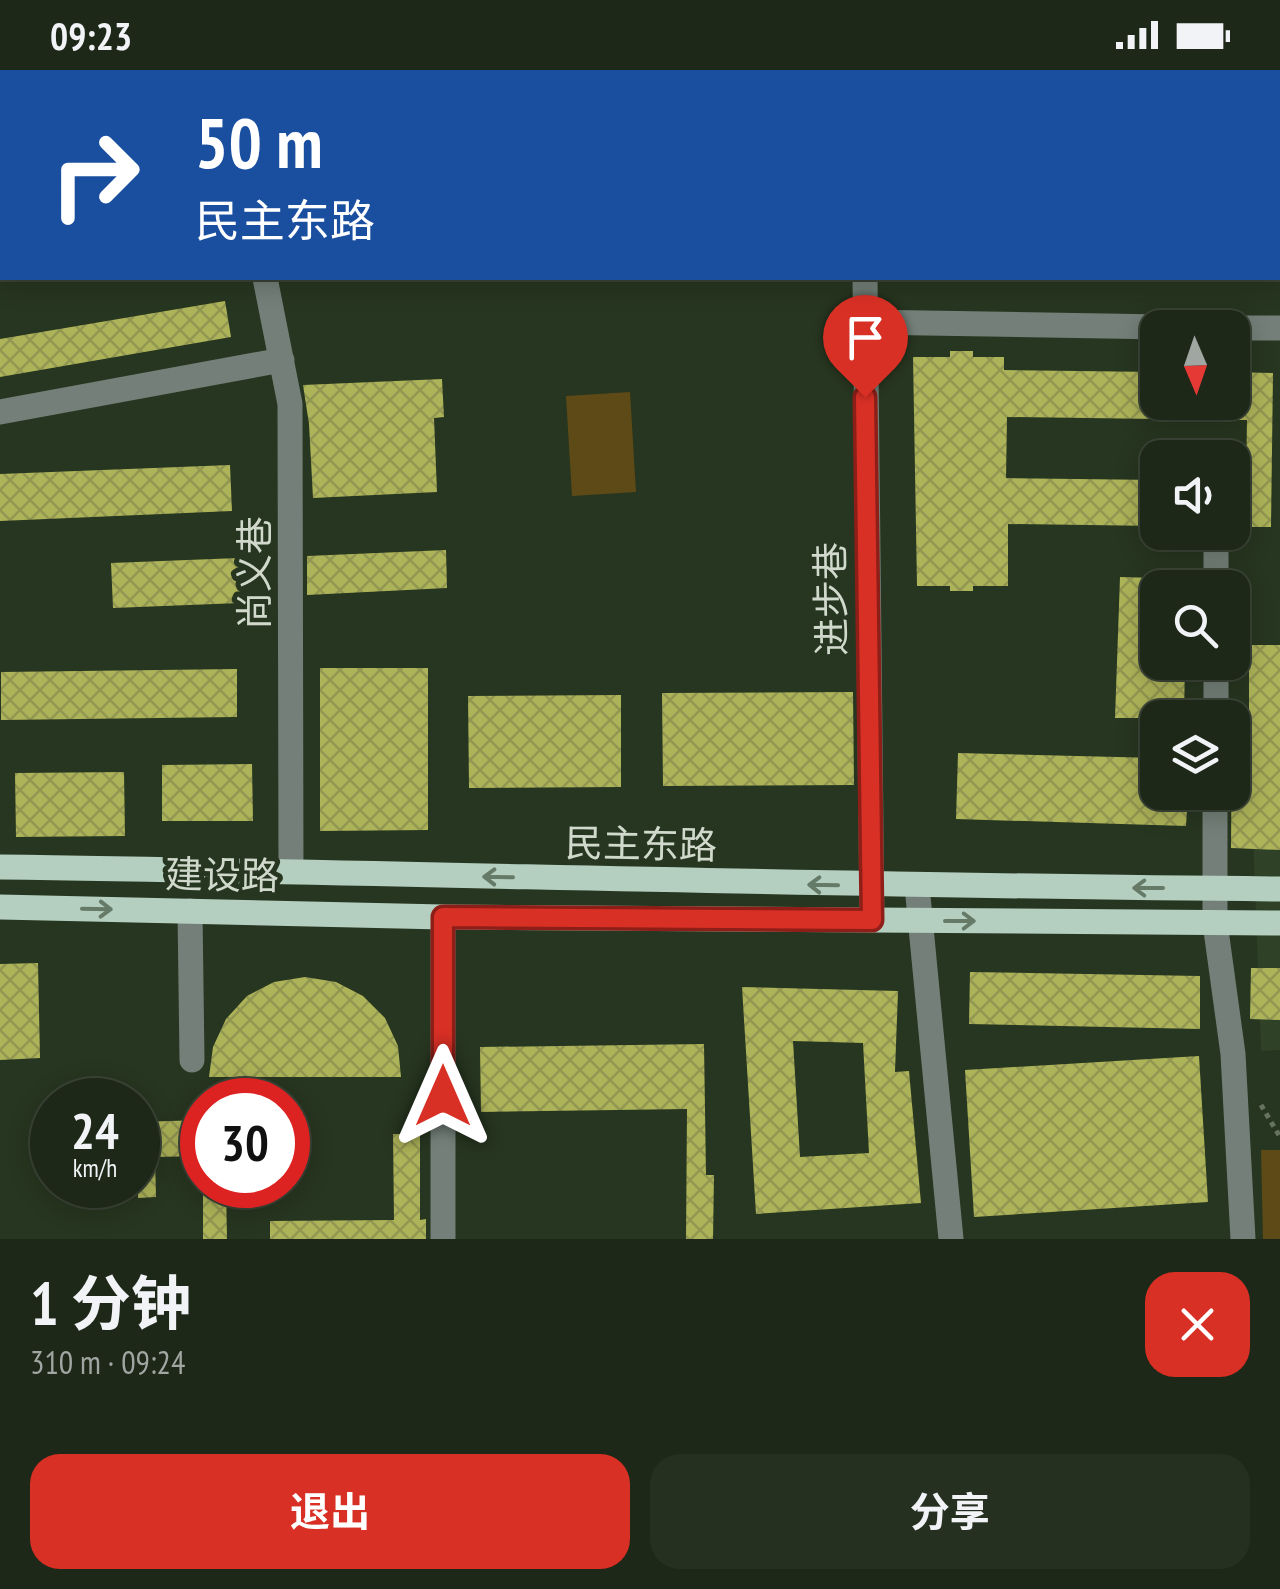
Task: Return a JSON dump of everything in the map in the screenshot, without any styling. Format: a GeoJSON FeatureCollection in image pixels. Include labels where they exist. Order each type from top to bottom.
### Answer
{"type":"FeatureCollection","features":[{"type":"Feature","properties":{"kind":"main road","name":"民主东路"},"geometry":{"type":"LineString","coordinates":[[0,867],[870,886],[1280,889]]}},
{"type":"Feature","properties":{"kind":"main road","name":"建设路"},"geometry":{"type":"LineString","coordinates":[[0,907],[443,917]]}},
{"type":"Feature","properties":{"kind":"main road","name":"民主东路"},"geometry":{"type":"LineString","coordinates":[[443,917],[1280,923]]}},
{"type":"Feature","properties":{"kind":"street","name":"尚义巷"},"geometry":{"type":"LineString","coordinates":[[266,280],[290,404],[291,871]]}},
{"type":"Feature","properties":{"kind":"street","name":"进步巷"},"geometry":{"type":"LineString","coordinates":[[865,280],[872,920]]}},
{"type":"Feature","properties":{"kind":"street"},"geometry":{"type":"LineString","coordinates":[[864,322],[1140,327]]}},
{"type":"Feature","properties":{"kind":"street"},"geometry":{"type":"LineString","coordinates":[[1250,328],[1280,328]]}},
{"type":"Feature","properties":{"kind":"street"},"geometry":{"type":"LineString","coordinates":[[0,412],[282,360]]}},
{"type":"Feature","properties":{"kind":"street"},"geometry":{"type":"LineString","coordinates":[[1216,550],[1216,570]]}},
{"type":"Feature","properties":{"kind":"street"},"geometry":{"type":"LineString","coordinates":[[1216,810],[1216,923],[1233,1054],[1243,1239]]}},
{"type":"Feature","properties":{"kind":"street"},"geometry":{"type":"LineString","coordinates":[[917,886],[950,1239]]}},
{"type":"Feature","properties":{"kind":"street"},"geometry":{"type":"LineString","coordinates":[[190,911],[192,1060]]}},
{"type":"Feature","properties":{"kind":"street"},"geometry":{"type":"LineString","coordinates":[[443,917],[443,1239]]}},
{"type":"Feature","properties":{"kind":"shaded area"},"geometry":{"type":"Polygon","coordinates":[[[630,392],[636,492],[572,496],[566,396],[630,392]]]}},
{"type":"Feature","properties":{"kind":"shaded area"},"geometry":{"type":"Polygon","coordinates":[[[1250,751],[1280,755],[1280,1050],[1261,1051],[1250,751]]]}},
{"type":"Feature","properties":{"kind":"shaded area"},"geometry":{"type":"Polygon","coordinates":[[[1261,1150],[1280,1150],[1280,1239],[1263,1239],[1261,1150]]]}},
{"type":"Feature","properties":{"kind":"building"},"geometry":{"type":"Polygon","coordinates":[[[225,301],[231,337],[0,377],[0,339],[225,301]]]}},
{"type":"Feature","properties":{"kind":"building"},"geometry":{"type":"Polygon","coordinates":[[[950,351],[973,351],[973,357],[1004,357],[1004,370],[1140,372],[1140,419],[1007,417],[1006,478],[1140,480],[1140,526],[1008,524],[1008,586],[973,586],[973,591],[950,591],[950,586],[917,586],[913,357],[950,357],[950,351]]]}},
{"type":"Feature","properties":{"kind":"building"},"geometry":{"type":"Polygon","coordinates":[[[1250,372],[1273,373],[1271,527],[1250,527],[1250,440],[1247,440],[1250,372]]]}},
{"type":"Feature","properties":{"kind":"building"},"geometry":{"type":"Polygon","coordinates":[[[442,379],[444,417],[434,418],[437,492],[313,498],[303,385],[442,379]]]}},
{"type":"Feature","properties":{"kind":"building"},"geometry":{"type":"Polygon","coordinates":[[[230,465],[232,511],[0,521],[0,474],[230,465]]]}},
{"type":"Feature","properties":{"kind":"building"},"geometry":{"type":"Polygon","coordinates":[[[446,550],[447,588],[307,595],[307,556],[446,550]]]}},
{"type":"Feature","properties":{"kind":"building"},"geometry":{"type":"Polygon","coordinates":[[[238,558],[240,603],[113,608],[111,563],[238,558]]]}},
{"type":"Feature","properties":{"kind":"building"},"geometry":{"type":"Polygon","coordinates":[[[1120,577],[1140,578],[1140,680],[1185,680],[1184,700],[1140,700],[1140,718],[1115,718],[1120,577]]]}},
{"type":"Feature","properties":{"kind":"building"},"geometry":{"type":"Polygon","coordinates":[[[1250,645],[1280,645],[1280,850],[1231,848],[1231,810],[1250,810],[1250,645]]]}},
{"type":"Feature","properties":{"kind":"building"},"geometry":{"type":"Polygon","coordinates":[[[320,668],[428,668],[428,830],[320,831],[320,668]]]}},
{"type":"Feature","properties":{"kind":"building"},"geometry":{"type":"Polygon","coordinates":[[[237,669],[237,717],[1,720],[1,672],[237,669]]]}},
{"type":"Feature","properties":{"kind":"building"},"geometry":{"type":"Polygon","coordinates":[[[853,692],[854,785],[663,786],[662,693],[853,692]]]}},
{"type":"Feature","properties":{"kind":"building"},"geometry":{"type":"Polygon","coordinates":[[[621,695],[621,787],[469,788],[468,696],[621,695]]]}},
{"type":"Feature","properties":{"kind":"building"},"geometry":{"type":"Polygon","coordinates":[[[958,753],[1140,758],[1140,810],[1187,810],[1186,826],[956,819],[958,753]]]}},
{"type":"Feature","properties":{"kind":"building"},"geometry":{"type":"Polygon","coordinates":[[[252,764],[253,821],[162,821],[162,765],[252,764]]]}},
{"type":"Feature","properties":{"kind":"building"},"geometry":{"type":"Polygon","coordinates":[[[124,772],[125,836],[16,837],[15,773],[124,772]]]}},
{"type":"Feature","properties":{"kind":"building"},"geometry":{"type":"Polygon","coordinates":[[[38,963],[40,1058],[0,1060],[0,964],[38,963]]]}},
{"type":"Feature","properties":{"kind":"building"},"geometry":{"type":"Polygon","coordinates":[[[1251,968],[1280,968],[1280,1020],[1250,1019],[1251,968]]]}},
{"type":"Feature","properties":{"kind":"building"},"geometry":{"type":"Polygon","coordinates":[[[970,972],[1200,976],[1200,1029],[969,1024],[970,972]]]}},
{"type":"Feature","properties":{"kind":"building"},"geometry":{"type":"Polygon","coordinates":[[[305,977],[336,982],[363,996],[385,1018],[398,1046],[401,1077],[209,1077],[213,1047],[226,1019],[247,996],[274,982],[305,977]]]}},
{"type":"Feature","properties":{"kind":"building"},"geometry":{"type":"Polygon","coordinates":[[[742,987],[898,991],[895,1072],[909,1071],[921,1203],[756,1214],[742,987]],[[793,1041],[800,1157],[869,1153],[863,1043],[793,1041]]]}},
{"type":"Feature","properties":{"kind":"building"},"geometry":{"type":"Polygon","coordinates":[[[704,1044],[706,1175],[714,1175],[713,1239],[686,1239],[687,1109],[481,1112],[480,1047],[704,1044]]]}},
{"type":"Feature","properties":{"kind":"building"},"geometry":{"type":"Polygon","coordinates":[[[1199,1056],[1208,1202],[974,1217],[965,1070],[1199,1056]]]}},
{"type":"Feature","properties":{"kind":"building"},"geometry":{"type":"Polygon","coordinates":[[[160,1121],[180,1121],[180,1156],[160,1157],[160,1121]]]}},
{"type":"Feature","properties":{"kind":"building"},"geometry":{"type":"Polygon","coordinates":[[[393,1134],[420,1134],[420,1220],[426,1219],[426,1239],[270,1239],[270,1221],[394,1220],[393,1134]]]}},
{"type":"Feature","properties":{"kind":"building"},"geometry":{"type":"Polygon","coordinates":[[[203,1208],[226,1208],[227,1239],[203,1239],[203,1208]]]}},
{"type":"Feature","properties":{"kind":"route"},"geometry":{"type":"LineString","coordinates":[[443,1096],[443,917],[872,920],[865,397]]}}]}
